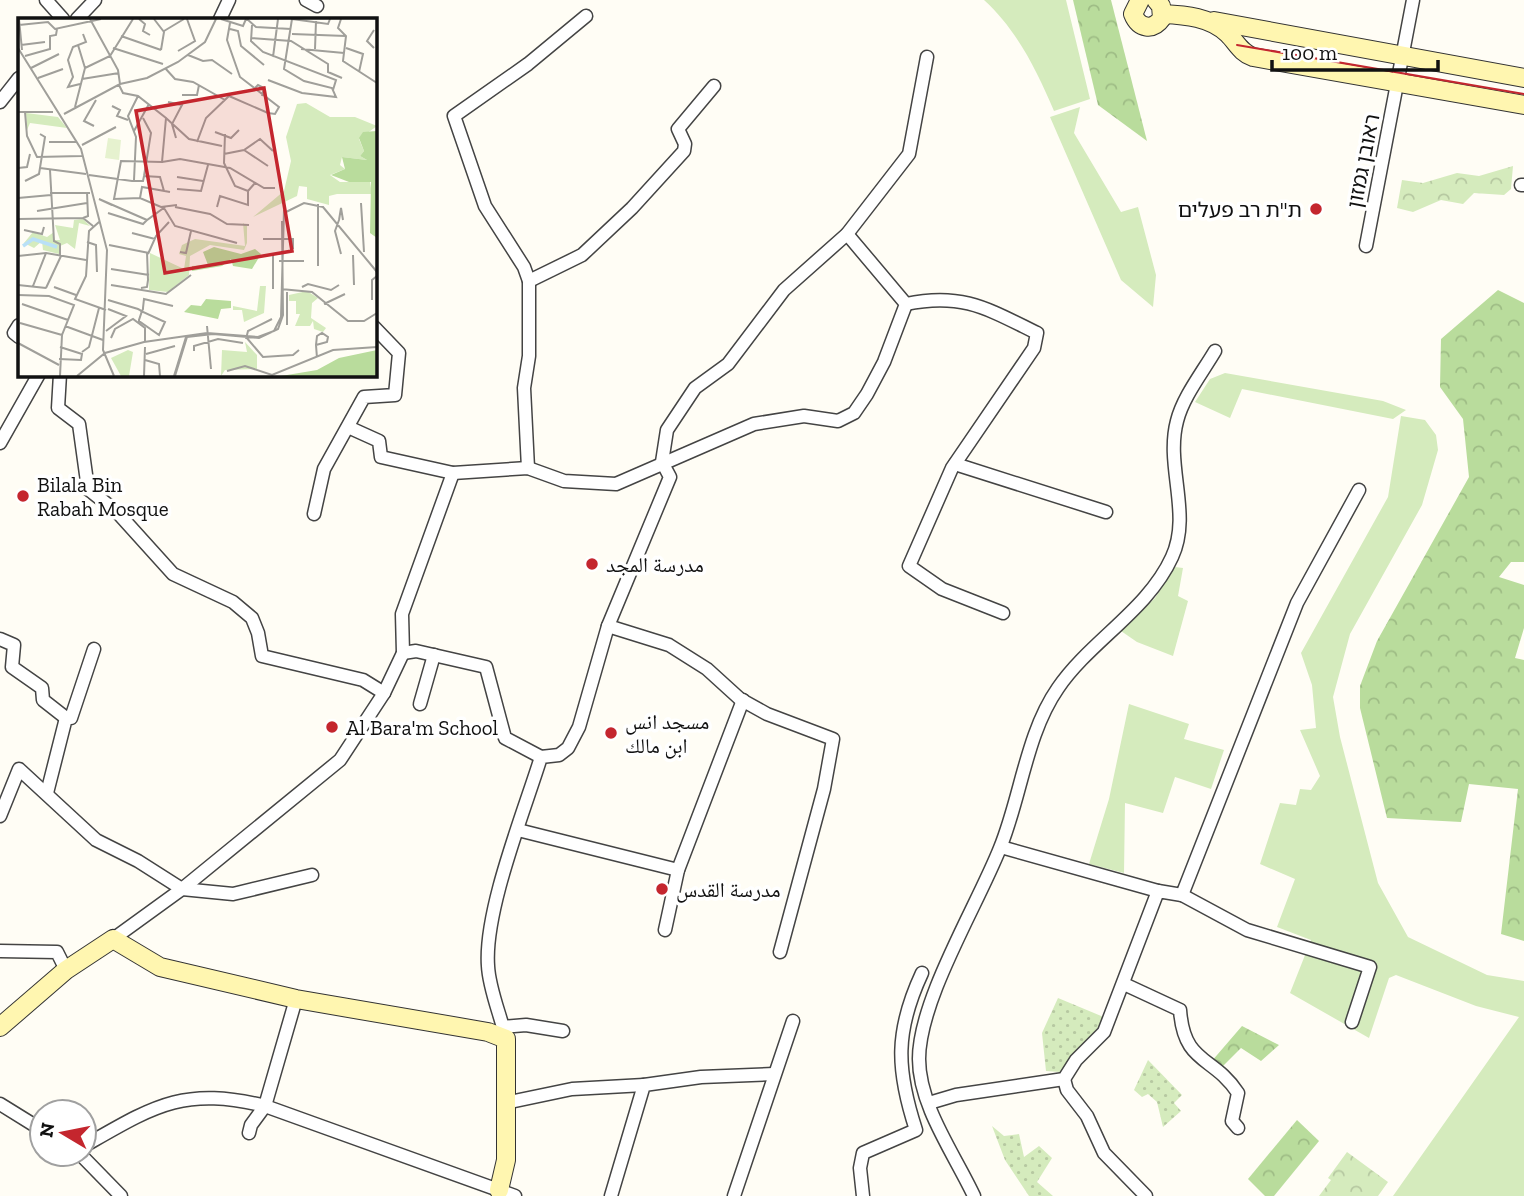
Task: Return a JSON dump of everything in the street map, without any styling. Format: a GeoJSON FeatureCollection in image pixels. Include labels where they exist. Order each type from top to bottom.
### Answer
{"type":"FeatureCollection","features":[{"type":"Feature","properties":{"kind":"street"},"geometry":{"type":"LineString","coordinates":[[47,0],[62,18]]}},
{"type":"Feature","properties":{"kind":"street"},"geometry":{"type":"LineString","coordinates":[[78,18],[95,0]]}},
{"type":"Feature","properties":{"kind":"street"},"geometry":{"type":"LineString","coordinates":[[220,18],[229,0]]}},
{"type":"Feature","properties":{"kind":"street","name":"ראובן גמזון"},"geometry":{"type":"LineString","coordinates":[[1366,246],[1413,0]]}},
{"type":"Feature","properties":{"kind":"street"},"geometry":{"type":"LineString","coordinates":[[1136,2],[1134,18],[1146,27],[1157,24],[1160,7],[1206,20],[1524,78]]}},
{"type":"Feature","properties":{"kind":"street"},"geometry":{"type":"LineString","coordinates":[[528,468],[524,388],[529,356],[529,281],[524,267],[485,206],[454,116],[528,64],[586,16]]}},
{"type":"Feature","properties":{"kind":"street"},"geometry":{"type":"LineString","coordinates":[[1206,20],[1226,32],[1248,55],[1524,105]]}},
{"type":"Feature","properties":{"kind":"street"},"geometry":{"type":"LineString","coordinates":[[403,653],[416,651],[486,667],[505,738],[541,757],[559,755],[568,748],[579,727],[608,626],[670,477],[662,462],[667,430],[695,388],[728,364],[784,290],[847,234],[909,154],[927,57]]}},
{"type":"Feature","properties":{"kind":"street"},"geometry":{"type":"LineString","coordinates":[[1,99],[18,79]]}},
{"type":"Feature","properties":{"kind":"street"},"geometry":{"type":"LineString","coordinates":[[529,281],[582,255],[632,208],[684,151],[685,144],[678,130],[714,86]]}},
{"type":"Feature","properties":{"kind":"street"},"geometry":{"type":"LineString","coordinates":[[847,234],[906,304]]}},
{"type":"Feature","properties":{"kind":"street"},"geometry":{"type":"LineString","coordinates":[[906,304],[934,298],[956,299],[994,312],[1037,333],[1034,348],[955,464],[909,566],[942,589],[1003,613]]}},
{"type":"Feature","properties":{"kind":"street"},"geometry":{"type":"LineString","coordinates":[[348,428],[380,441],[381,457],[453,474],[528,468],[564,481],[616,484],[754,424],[804,416],[838,421],[854,413],[884,362],[906,304]]}},
{"type":"Feature","properties":{"kind":"street"},"geometry":{"type":"LineString","coordinates":[[314,514],[324,468],[364,397],[395,395],[399,353],[376,329]]}},
{"type":"Feature","properties":{"kind":"street"},"geometry":{"type":"LineString","coordinates":[[974,1196],[929,1103],[919,1059],[926,1018],[1001,847],[1025,769],[1055,692],[1070,672],[1165,572],[1175,550],[1180,526],[1174,439],[1177,420],[1215,351]]}},
{"type":"Feature","properties":{"kind":"street"},"geometry":{"type":"LineString","coordinates":[[0,443],[38,376]]}},
{"type":"Feature","properties":{"kind":"street"},"geometry":{"type":"LineString","coordinates":[[60,376],[58,408],[79,424],[88,489],[117,512],[173,574],[233,602],[251,618],[258,633],[262,656],[363,680],[384,693]]}},
{"type":"Feature","properties":{"kind":"street"},"geometry":{"type":"LineString","coordinates":[[955,464],[1106,512]]}},
{"type":"Feature","properties":{"kind":"street"},"geometry":{"type":"LineString","coordinates":[[0,1027],[66,970],[181,889],[340,760],[384,693],[403,653],[402,614],[453,474]]}},
{"type":"Feature","properties":{"kind":"street"},"geometry":{"type":"LineString","coordinates":[[1182,895],[1297,603],[1359,490]]}},
{"type":"Feature","properties":{"kind":"street"},"geometry":{"type":"LineString","coordinates":[[608,626],[669,645],[707,669],[743,700],[767,714],[833,738],[824,789],[780,952]]}},
{"type":"Feature","properties":{"kind":"street"},"geometry":{"type":"LineString","coordinates":[[0,639],[14,645],[12,667],[42,688],[43,700],[66,718],[71,718],[94,649]]}},
{"type":"Feature","properties":{"kind":"street"},"geometry":{"type":"LineString","coordinates":[[420,704],[434,655]]}},
{"type":"Feature","properties":{"kind":"street"},"geometry":{"type":"LineString","coordinates":[[665,930],[678,870],[743,700]]}},
{"type":"Feature","properties":{"kind":"street"},"geometry":{"type":"LineString","coordinates":[[47,793],[66,718]]}},
{"type":"Feature","properties":{"kind":"street"},"geometry":{"type":"LineString","coordinates":[[98,1138],[142,1113],[190,1097],[226,1097],[265,1106],[504,1194],[505,1033],[487,967],[489,938],[541,757]]}},
{"type":"Feature","properties":{"kind":"street"},"geometry":{"type":"LineString","coordinates":[[0,817],[19,769],[96,841],[138,861],[181,889],[233,894],[312,874]]}},
{"type":"Feature","properties":{"kind":"street"},"geometry":{"type":"LineString","coordinates":[[518,830],[678,870]]}},
{"type":"Feature","properties":{"kind":"street"},"geometry":{"type":"LineString","coordinates":[[1001,847],[1158,891],[1182,895],[1247,930],[1370,967],[1352,1022]]}},
{"type":"Feature","properties":{"kind":"street"},"geometry":{"type":"LineString","coordinates":[[1146,1196],[1104,1153],[1087,1116],[1067,1090],[1064,1079],[1076,1059],[1104,1032],[1158,891]]}},
{"type":"Feature","properties":{"kind":"street"},"geometry":{"type":"LineString","coordinates":[[113,939],[160,967],[296,999],[488,1032],[505,1033],[526,1025],[563,1031]]}},
{"type":"Feature","properties":{"kind":"street"},"geometry":{"type":"LineString","coordinates":[[0,951],[57,953],[66,970]]}},
{"type":"Feature","properties":{"kind":"street"},"geometry":{"type":"LineString","coordinates":[[863,1196],[860,1168],[863,1153],[916,1130],[903,1087],[900,1047],[904,1021],[922,973]]}},
{"type":"Feature","properties":{"kind":"street"},"geometry":{"type":"LineString","coordinates":[[1124,984],[1180,1010],[1182,1035],[1188,1046],[1231,1083],[1238,1093],[1232,1121],[1238,1128]]}},
{"type":"Feature","properties":{"kind":"street"},"geometry":{"type":"LineString","coordinates":[[249,1133],[265,1106],[296,999]]}},
{"type":"Feature","properties":{"kind":"street"},"geometry":{"type":"LineString","coordinates":[[734,1196],[793,1021]]}},
{"type":"Feature","properties":{"kind":"street"},"geometry":{"type":"LineString","coordinates":[[505,1103],[572,1089],[644,1085],[701,1077],[774,1074]]}},
{"type":"Feature","properties":{"kind":"street"},"geometry":{"type":"LineString","coordinates":[[929,1103],[956,1095],[1064,1079]]}},
{"type":"Feature","properties":{"kind":"street"},"geometry":{"type":"LineString","coordinates":[[611,1196],[644,1085]]}},
{"type":"Feature","properties":{"kind":"street"},"geometry":{"type":"LineString","coordinates":[[1,1108],[28,1122]]}},
{"type":"Feature","properties":{"kind":"street"},"geometry":{"type":"LineString","coordinates":[[94,1168],[121,1196]]}},
{"type":"Feature","properties":{"kind":"green space"},"geometry":{"type":"Polygon","coordinates":[[[984,0],[1066,0],[1090,99],[1054,111],[1025,52],[1006,24],[984,0]]]}},
{"type":"Feature","properties":{"kind":"green space"},"geometry":{"type":"Polygon","coordinates":[[[1073,0],[1111,0],[1147,141],[1098,105],[1073,0]]]}},
{"type":"Feature","properties":{"kind":"green space"},"geometry":{"type":"Polygon","coordinates":[[[1080,107],[1074,133],[1121,212],[1138,207],[1156,275],[1153,307],[1121,280],[1050,117],[1080,107]]]}},
{"type":"Feature","properties":{"kind":"green space"},"geometry":{"type":"Polygon","coordinates":[[[1513,166],[1511,189],[1504,195],[1474,193],[1463,204],[1441,200],[1413,212],[1397,208],[1402,180],[1423,183],[1457,173],[1479,176],[1513,166]]]}},
{"type":"Feature","properties":{"kind":"green space"},"geometry":{"type":"Polygon","coordinates":[[[1498,290],[1524,303],[1524,562],[1511,562],[1499,577],[1524,585],[1524,628],[1515,658],[1524,660],[1524,941],[1501,934],[1518,789],[1469,784],[1461,822],[1387,818],[1360,708],[1360,686],[1377,641],[1469,477],[1463,419],[1440,387],[1441,339],[1498,290]]]}},
{"type":"Feature","properties":{"kind":"green space"},"geometry":{"type":"Polygon","coordinates":[[[1225,373],[1383,401],[1406,410],[1393,419],[1242,389],[1230,418],[1195,402],[1210,379],[1225,373]]]}},
{"type":"Feature","properties":{"kind":"green space"},"geometry":{"type":"Polygon","coordinates":[[[1401,416],[1425,420],[1436,435],[1438,450],[1422,505],[1350,634],[1333,697],[1340,737],[1378,883],[1408,937],[1487,975],[1524,981],[1524,1196],[1393,1196],[1519,1017],[1476,1006],[1396,975],[1389,978],[1369,1038],[1290,993],[1311,940],[1277,927],[1295,879],[1260,864],[1280,803],[1296,805],[1300,789],[1311,790],[1320,776],[1300,730],[1316,728],[1312,685],[1301,653],[1388,497],[1401,416]]]}},
{"type":"Feature","properties":{"kind":"green space"},"geometry":{"type":"Polygon","coordinates":[[[1175,567],[1183,568],[1178,596],[1188,601],[1173,656],[1137,642],[1121,631],[1155,598],[1175,567]]]}},
{"type":"Feature","properties":{"kind":"green space"},"geometry":{"type":"Polygon","coordinates":[[[1129,704],[1189,724],[1184,739],[1224,750],[1211,789],[1175,777],[1163,813],[1125,803],[1124,873],[1089,864],[1109,799],[1129,704]]]}},
{"type":"Feature","properties":{"kind":"green space"},"geometry":{"type":"Polygon","coordinates":[[[1058,998],[1106,1018],[1060,1072],[1046,1071],[1042,1033],[1058,998]]]}},
{"type":"Feature","properties":{"kind":"green space"},"geometry":{"type":"Polygon","coordinates":[[[1242,1026],[1279,1045],[1261,1061],[1241,1048],[1220,1069],[1211,1062],[1242,1026]]]}},
{"type":"Feature","properties":{"kind":"green space"},"geometry":{"type":"Polygon","coordinates":[[[1148,1060],[1182,1095],[1174,1103],[1181,1111],[1163,1127],[1157,1102],[1148,1094],[1142,1097],[1134,1090],[1148,1060]]]}},
{"type":"Feature","properties":{"kind":"green space"},"geometry":{"type":"Polygon","coordinates":[[[1297,1120],[1319,1141],[1274,1196],[1265,1196],[1248,1179],[1297,1120]]]}},
{"type":"Feature","properties":{"kind":"green space"},"geometry":{"type":"Polygon","coordinates":[[[992,1126],[1004,1136],[1019,1134],[1024,1157],[1039,1146],[1052,1158],[1037,1182],[1053,1196],[1029,1196],[1005,1160],[992,1126]]]}},
{"type":"Feature","properties":{"kind":"green space"},"geometry":{"type":"Polygon","coordinates":[[[1347,1152],[1388,1182],[1378,1196],[1319,1196],[1347,1152]]]}},
{"type":"Feature","properties":{"kind":"tram line"},"geometry":{"type":"LineString","coordinates":[[1237,45],[1524,94]]}},
{"type":"Feature","properties":{"kind":"place","name":"ת\"ת רב פעלים"},"geometry":{"type":"Point","coordinates":[1316,209]}},
{"type":"Feature","properties":{"kind":"place","name":"Bilala Bin Rabah Mosque"},"geometry":{"type":"Point","coordinates":[23,496]}},
{"type":"Feature","properties":{"kind":"place","name":"مدرسة المجد"},"geometry":{"type":"Point","coordinates":[592,564]}},
{"type":"Feature","properties":{"kind":"place","name":"Al Bara'm School"},"geometry":{"type":"Point","coordinates":[332,727]}},
{"type":"Feature","properties":{"kind":"place","name":"مسجد انس ابن مالك"},"geometry":{"type":"Point","coordinates":[611,733]}},
{"type":"Feature","properties":{"kind":"place","name":"مدرسة القدس"},"geometry":{"type":"Point","coordinates":[662,889]}}]}
